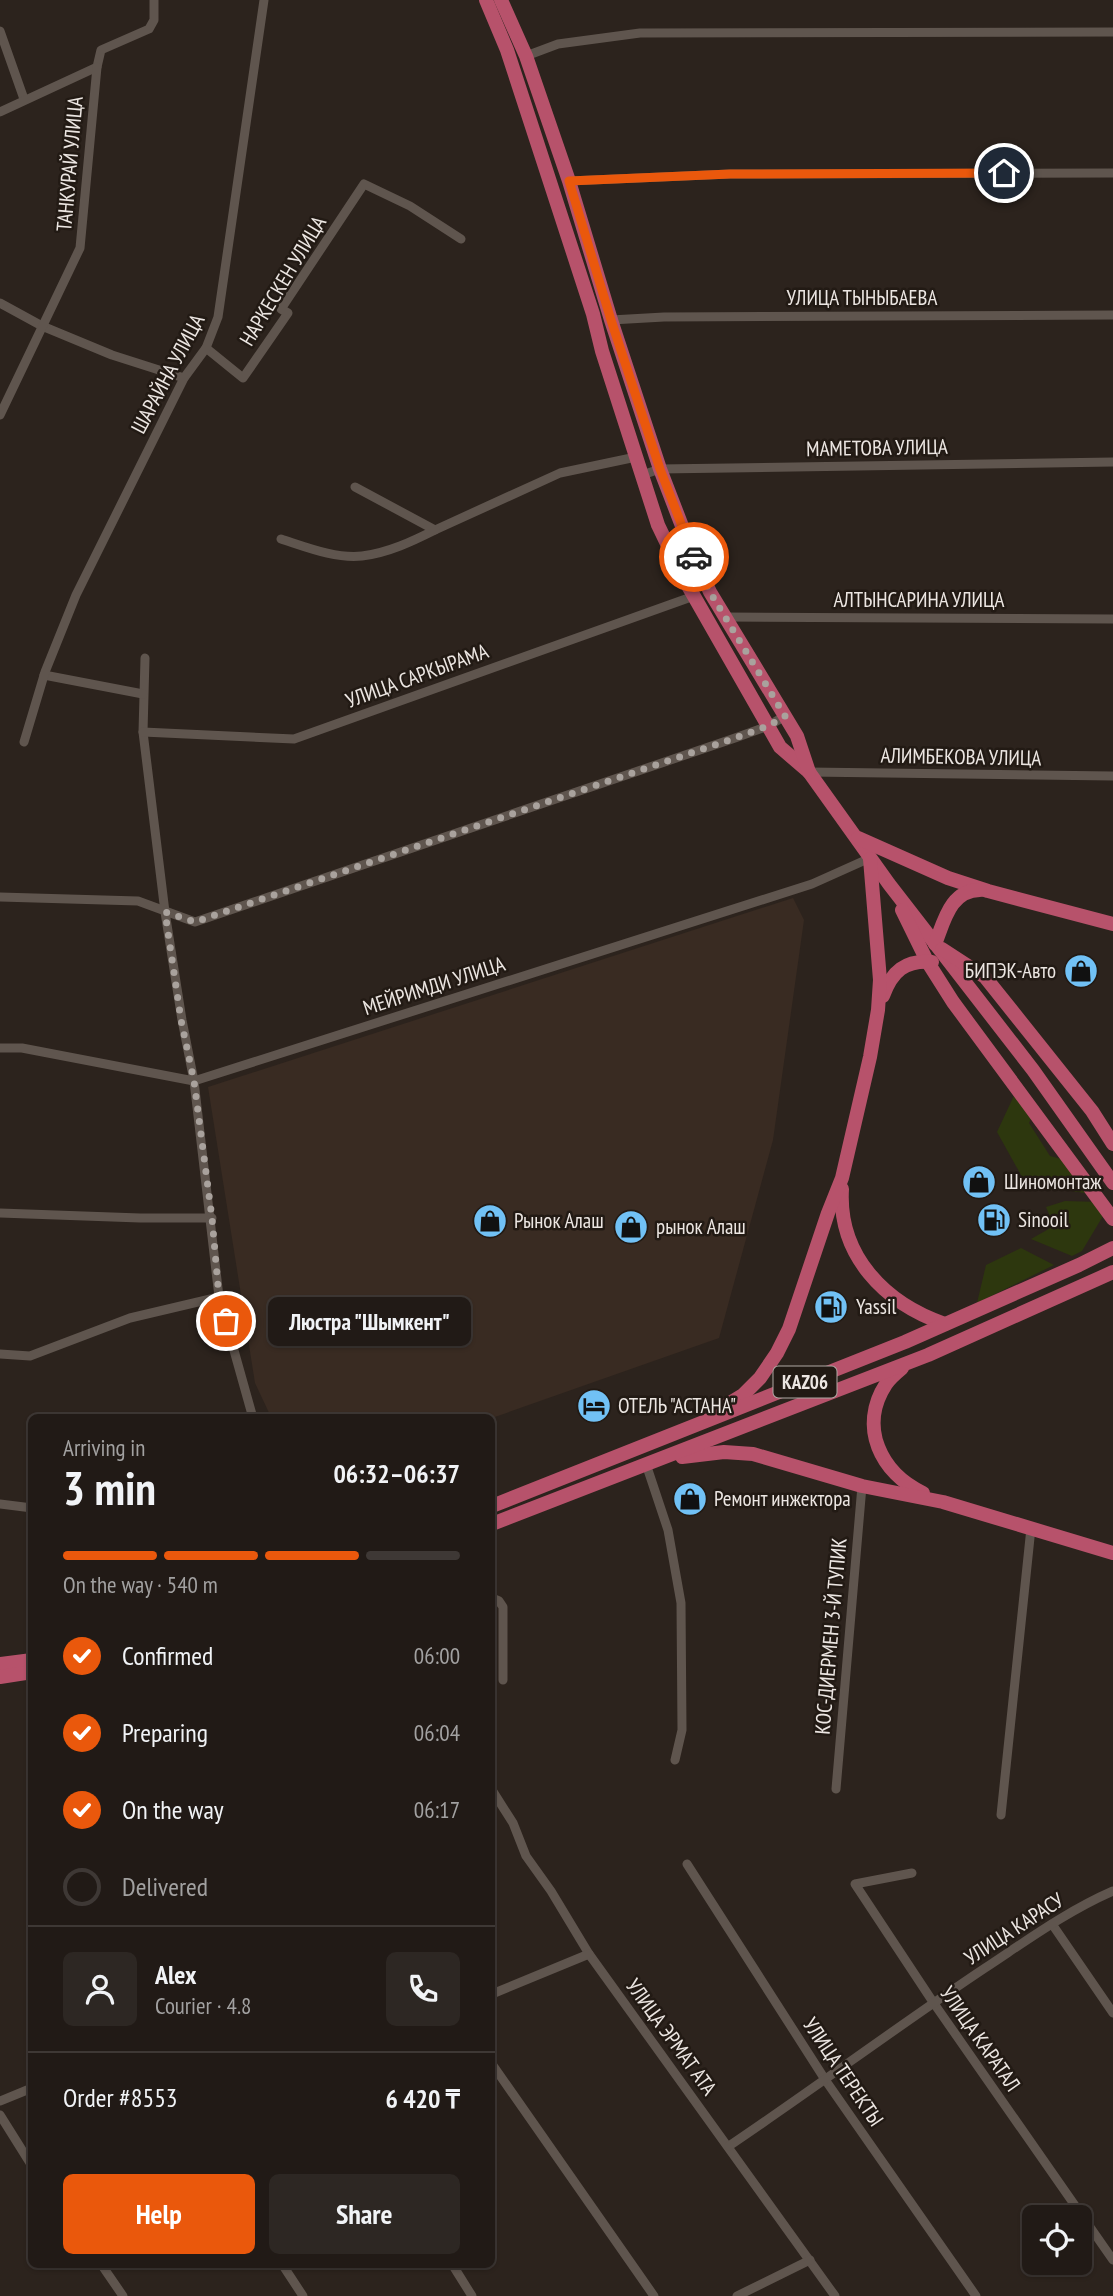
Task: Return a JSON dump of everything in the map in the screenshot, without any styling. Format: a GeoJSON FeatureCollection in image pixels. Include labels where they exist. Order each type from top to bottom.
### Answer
{"type":"FeatureCollection","features":[{"type":"Feature","properties":{"kind":"highway","name":"KАZ06"},"geometry":{"type":"LineString","coordinates":[[486,0],[508,50],[658,525],[694,596],[780,747],[809,772],[889,884],[1033,1070],[1113,1183]]}},
{"type":"Feature","properties":{"kind":"highway","name":"KАZ06"},"geometry":{"type":"LineString","coordinates":[[501,0],[526,56],[569,181],[660,469],[696,562],[710,592],[797,736],[809,772]]}},
{"type":"Feature","properties":{"kind":"highway"},"geometry":{"type":"LineString","coordinates":[[857,837],[948,878],[1113,924]]}},
{"type":"Feature","properties":{"kind":"highway","name":"KАZ06"},"geometry":{"type":"LineString","coordinates":[[672,1434],[743,1395],[760,1378],[777,1353],[789,1329],[842,1178],[878,1010],[880,980],[870,858]]}},
{"type":"Feature","properties":{"kind":"highway"},"geometry":{"type":"LineString","coordinates":[[889,884],[927,961],[953,1002],[1113,1219]]}},
{"type":"Feature","properties":{"kind":"highway"},"geometry":{"type":"LineString","coordinates":[[988,891],[975,890],[954,901],[935,944],[985,977],[1092,1111],[1113,1144]]}},
{"type":"Feature","properties":{"kind":"highway"},"geometry":{"type":"LineString","coordinates":[[878,1010],[888,981],[896,970],[905,964],[948,962]]}},
{"type":"Feature","properties":{"kind":"highway"},"geometry":{"type":"LineString","coordinates":[[842,1178],[844,1228],[856,1255],[867,1271],[906,1308],[944,1324]]}},
{"type":"Feature","properties":{"kind":"highway","name":"KАZ06"},"geometry":{"type":"LineString","coordinates":[[495,1505],[944,1324],[1113,1248]]}},
{"type":"Feature","properties":{"kind":"highway","name":"KАZ06"},"geometry":{"type":"LineString","coordinates":[[495,1523],[907,1363],[1113,1272]]}},
{"type":"Feature","properties":{"kind":"highway"},"geometry":{"type":"LineString","coordinates":[[907,1363],[887,1383],[876,1405],[874,1425],[877,1446],[886,1465],[906,1485],[943,1502]]}},
{"type":"Feature","properties":{"kind":"highway"},"geometry":{"type":"LineString","coordinates":[[663,1458],[724,1451],[752,1454],[862,1486],[943,1502],[1113,1553]]}},
{"type":"Feature","properties":{"kind":"highway"},"geometry":{"type":"LineString","coordinates":[[0,1664],[28,1660]]}},
{"type":"Feature","properties":{"kind":"highway"},"geometry":{"type":"LineString","coordinates":[[0,1677],[28,1673]]}},
{"type":"Feature","properties":{"kind":"street","name":"ТАНКУРАЙ УЛИЦА"},"geometry":{"type":"LineString","coordinates":[[0,415],[80,248],[97,67],[101,50],[149,29],[154,20],[155,0]]}},
{"type":"Feature","properties":{"kind":"street","name":"ШАРАЙНА УЛИЦА"},"geometry":{"type":"LineString","coordinates":[[24,742],[44,675],[76,595],[184,378],[206,348],[218,317],[264,0]]}},
{"type":"Feature","properties":{"kind":"street"},"geometry":{"type":"LineString","coordinates":[[0,31],[24,99]]}},
{"type":"Feature","properties":{"kind":"street"},"geometry":{"type":"LineString","coordinates":[[526,56],[558,44],[640,33],[1113,32]]}},
{"type":"Feature","properties":{"kind":"street"},"geometry":{"type":"LineString","coordinates":[[0,112],[97,67]]}},
{"type":"Feature","properties":{"kind":"street"},"geometry":{"type":"LineString","coordinates":[[569,181],[730,174],[1113,173]]}},
{"type":"Feature","properties":{"kind":"street","name":"НАРКЕСКЕН УЛИЦА"},"geometry":{"type":"LineString","coordinates":[[206,348],[243,378],[288,313],[281,309],[364,184],[410,206],[461,239]]}},
{"type":"Feature","properties":{"kind":"street"},"geometry":{"type":"LineString","coordinates":[[0,303],[43,326],[112,355],[184,378]]}},
{"type":"Feature","properties":{"kind":"street","name":"УЛИЦА ТЫНЫБАЕВА"},"geometry":{"type":"LineString","coordinates":[[611,320],[664,317],[1113,315]]}},
{"type":"Feature","properties":{"kind":"street"},"geometry":{"type":"LineString","coordinates":[[281,539],[334,554],[361,556],[394,548],[560,473],[636,457]]}},
{"type":"Feature","properties":{"kind":"street","name":"МАМЕТОВА УЛИЦА"},"geometry":{"type":"LineString","coordinates":[[642,475],[660,469],[1113,462]]}},
{"type":"Feature","properties":{"kind":"street"},"geometry":{"type":"LineString","coordinates":[[355,487],[435,530]]}},
{"type":"Feature","properties":{"kind":"street","name":"УЛИЦА САРКЫРАМА"},"geometry":{"type":"LineString","coordinates":[[143,732],[294,738],[694,596]]}},
{"type":"Feature","properties":{"kind":"street","name":"АЛТЫНСАРИНА УЛИЦА"},"geometry":{"type":"LineString","coordinates":[[725,617],[1113,619]]}},
{"type":"Feature","properties":{"kind":"street"},"geometry":{"type":"LineString","coordinates":[[145,658],[143,732],[165,912],[181,1020],[194,1081],[212,1218],[219,1297],[252,1414]]}},
{"type":"Feature","properties":{"kind":"street"},"geometry":{"type":"LineString","coordinates":[[44,675],[142,694]]}},
{"type":"Feature","properties":{"kind":"street"},"geometry":{"type":"LineString","coordinates":[[0,897],[138,901],[195,922],[768,726],[785,716]]}},
{"type":"Feature","properties":{"kind":"street","name":"АЛИМБЕКОВА УЛИЦА"},"geometry":{"type":"LineString","coordinates":[[809,772],[1113,776]]}},
{"type":"Feature","properties":{"kind":"street","name":"МЕЙРИМДИ УЛИЦА"},"geometry":{"type":"LineString","coordinates":[[0,1048],[22,1048],[194,1081],[812,884],[870,858]]}},
{"type":"Feature","properties":{"kind":"street"},"geometry":{"type":"LineString","coordinates":[[0,1213],[140,1219],[212,1218]]}},
{"type":"Feature","properties":{"kind":"street"},"geometry":{"type":"LineString","coordinates":[[0,1354],[30,1356],[130,1318],[219,1297]]}},
{"type":"Feature","properties":{"kind":"street"},"geometry":{"type":"LineString","coordinates":[[646,1464],[668,1530],[681,1603],[682,1730],[675,1760]]}},
{"type":"Feature","properties":{"kind":"street","name":"КОС-ДИЕРМЕН 3-Й ТУПИК"},"geometry":{"type":"LineString","coordinates":[[836,1789],[862,1486]]}},
{"type":"Feature","properties":{"kind":"street"},"geometry":{"type":"LineString","coordinates":[[0,1504],[28,1508]]}},
{"type":"Feature","properties":{"kind":"street"},"geometry":{"type":"LineString","coordinates":[[1001,1815],[1031,1528]]}},
{"type":"Feature","properties":{"kind":"street"},"geometry":{"type":"LineString","coordinates":[[495,1599],[503,1607],[503,1680]]}},
{"type":"Feature","properties":{"kind":"street","name":"УЛИЦА ЭРМАТ АТА"},"geometry":{"type":"LineString","coordinates":[[495,1795],[513,1823],[526,1856],[551,1891],[589,1954],[835,2296]]}},
{"type":"Feature","properties":{"kind":"street","name":"УЛИЦА ТЕРЕКТЫ"},"geometry":{"type":"LineString","coordinates":[[687,1864],[826,2081],[976,2296]]}},
{"type":"Feature","properties":{"kind":"street","name":"УЛИЦА КАРАТАЛ"},"geometry":{"type":"LineString","coordinates":[[912,1873],[855,1884],[933,2002],[1113,2260]]}},
{"type":"Feature","properties":{"kind":"street","name":"УЛИЦА КАРАСУ"},"geometry":{"type":"LineString","coordinates":[[729,2146],[826,2081],[933,2002],[1052,1924],[1113,1891]]}},
{"type":"Feature","properties":{"kind":"street"},"geometry":{"type":"LineString","coordinates":[[1052,1924],[1113,2013]]}},
{"type":"Feature","properties":{"kind":"street"},"geometry":{"type":"LineString","coordinates":[[495,1993],[589,1954]]}},
{"type":"Feature","properties":{"kind":"street"},"geometry":{"type":"LineString","coordinates":[[495,2068],[654,2296]]}},
{"type":"Feature","properties":{"kind":"street"},"geometry":{"type":"LineString","coordinates":[[0,2101],[28,2090]]}},
{"type":"Feature","properties":{"kind":"street"},"geometry":{"type":"LineString","coordinates":[[0,2115],[28,2160]]}},
{"type":"Feature","properties":{"kind":"street"},"geometry":{"type":"LineString","coordinates":[[737,2296],[810,2260]]}},
{"type":"Feature","properties":{"kind":"street"},"geometry":{"type":"LineString","coordinates":[[104,2268],[123,2296]]}},
{"type":"Feature","properties":{"kind":"street"},"geometry":{"type":"LineString","coordinates":[[285,2268],[303,2296]]}},
{"type":"Feature","properties":{"kind":"street"},"geometry":{"type":"LineString","coordinates":[[454,2268],[472,2296]]}},
{"type":"Feature","properties":{"kind":"shaded area","name":"Рынок Алаш"},"geometry":{"type":"Polygon","coordinates":[[[793,898],[804,920],[773,1140],[719,1338],[495,1417],[495,1414],[270,1414],[255,1383],[208,1087],[793,898]]]}},
{"type":"Feature","properties":{"kind":"green space"},"geometry":{"type":"Polygon","coordinates":[[[1018,1087],[1034,1112],[1029,1123],[1050,1156],[1065,1160],[1091,1194],[1026,1184],[997,1132],[1018,1087]]]}},
{"type":"Feature","properties":{"kind":"green space"},"geometry":{"type":"Polygon","coordinates":[[[1065,1201],[1099,1202],[1103,1216],[1082,1251],[1072,1256],[1031,1239],[1054,1226],[1046,1207],[1065,1201]]]}},
{"type":"Feature","properties":{"kind":"green space"},"geometry":{"type":"Polygon","coordinates":[[[1021,1248],[1054,1265],[977,1303],[986,1265],[1021,1248]]]}},
{"type":"Feature","properties":{"kind":"way so far"},"geometry":{"type":"LineString","coordinates":[[226,1321],[219,1297],[212,1218],[194,1081],[181,1020],[165,912],[195,922],[735,738],[768,726],[785,716],[710,592],[694,557]]}},
{"type":"Feature","properties":{"kind":"place","name":"БИПЭК-Авто"},"geometry":{"type":"Point","coordinates":[1081,971]}},
{"type":"Feature","properties":{"kind":"place","name":"Шиномонтаж"},"geometry":{"type":"Point","coordinates":[979,1182]}},
{"type":"Feature","properties":{"kind":"place","name":"Sinooil"},"geometry":{"type":"Point","coordinates":[994,1220]}},
{"type":"Feature","properties":{"kind":"place","name":"Рынок Алаш"},"geometry":{"type":"Point","coordinates":[490,1221]}},
{"type":"Feature","properties":{"kind":"place","name":"рынок Алаш"},"geometry":{"type":"Point","coordinates":[631,1227]}},
{"type":"Feature","properties":{"kind":"place","name":"Yassil"},"geometry":{"type":"Point","coordinates":[831,1307]}},
{"type":"Feature","properties":{"kind":"place","name":"Люстра \"Шымкент\""},"geometry":{"type":"Point","coordinates":[226,1321]}},
{"type":"Feature","properties":{"kind":"place","name":"ОТЕЛЬ \"АСТАНА\""},"geometry":{"type":"Point","coordinates":[594,1406]}},
{"type":"Feature","properties":{"kind":"place","name":"Ремонт инжектора"},"geometry":{"type":"Point","coordinates":[690,1499]}},
{"type":"Feature","properties":{"kind":"route"},"geometry":{"type":"LineString","coordinates":[[694,557],[660,469],[569,181],[730,174],[1004,173]]}}]}
